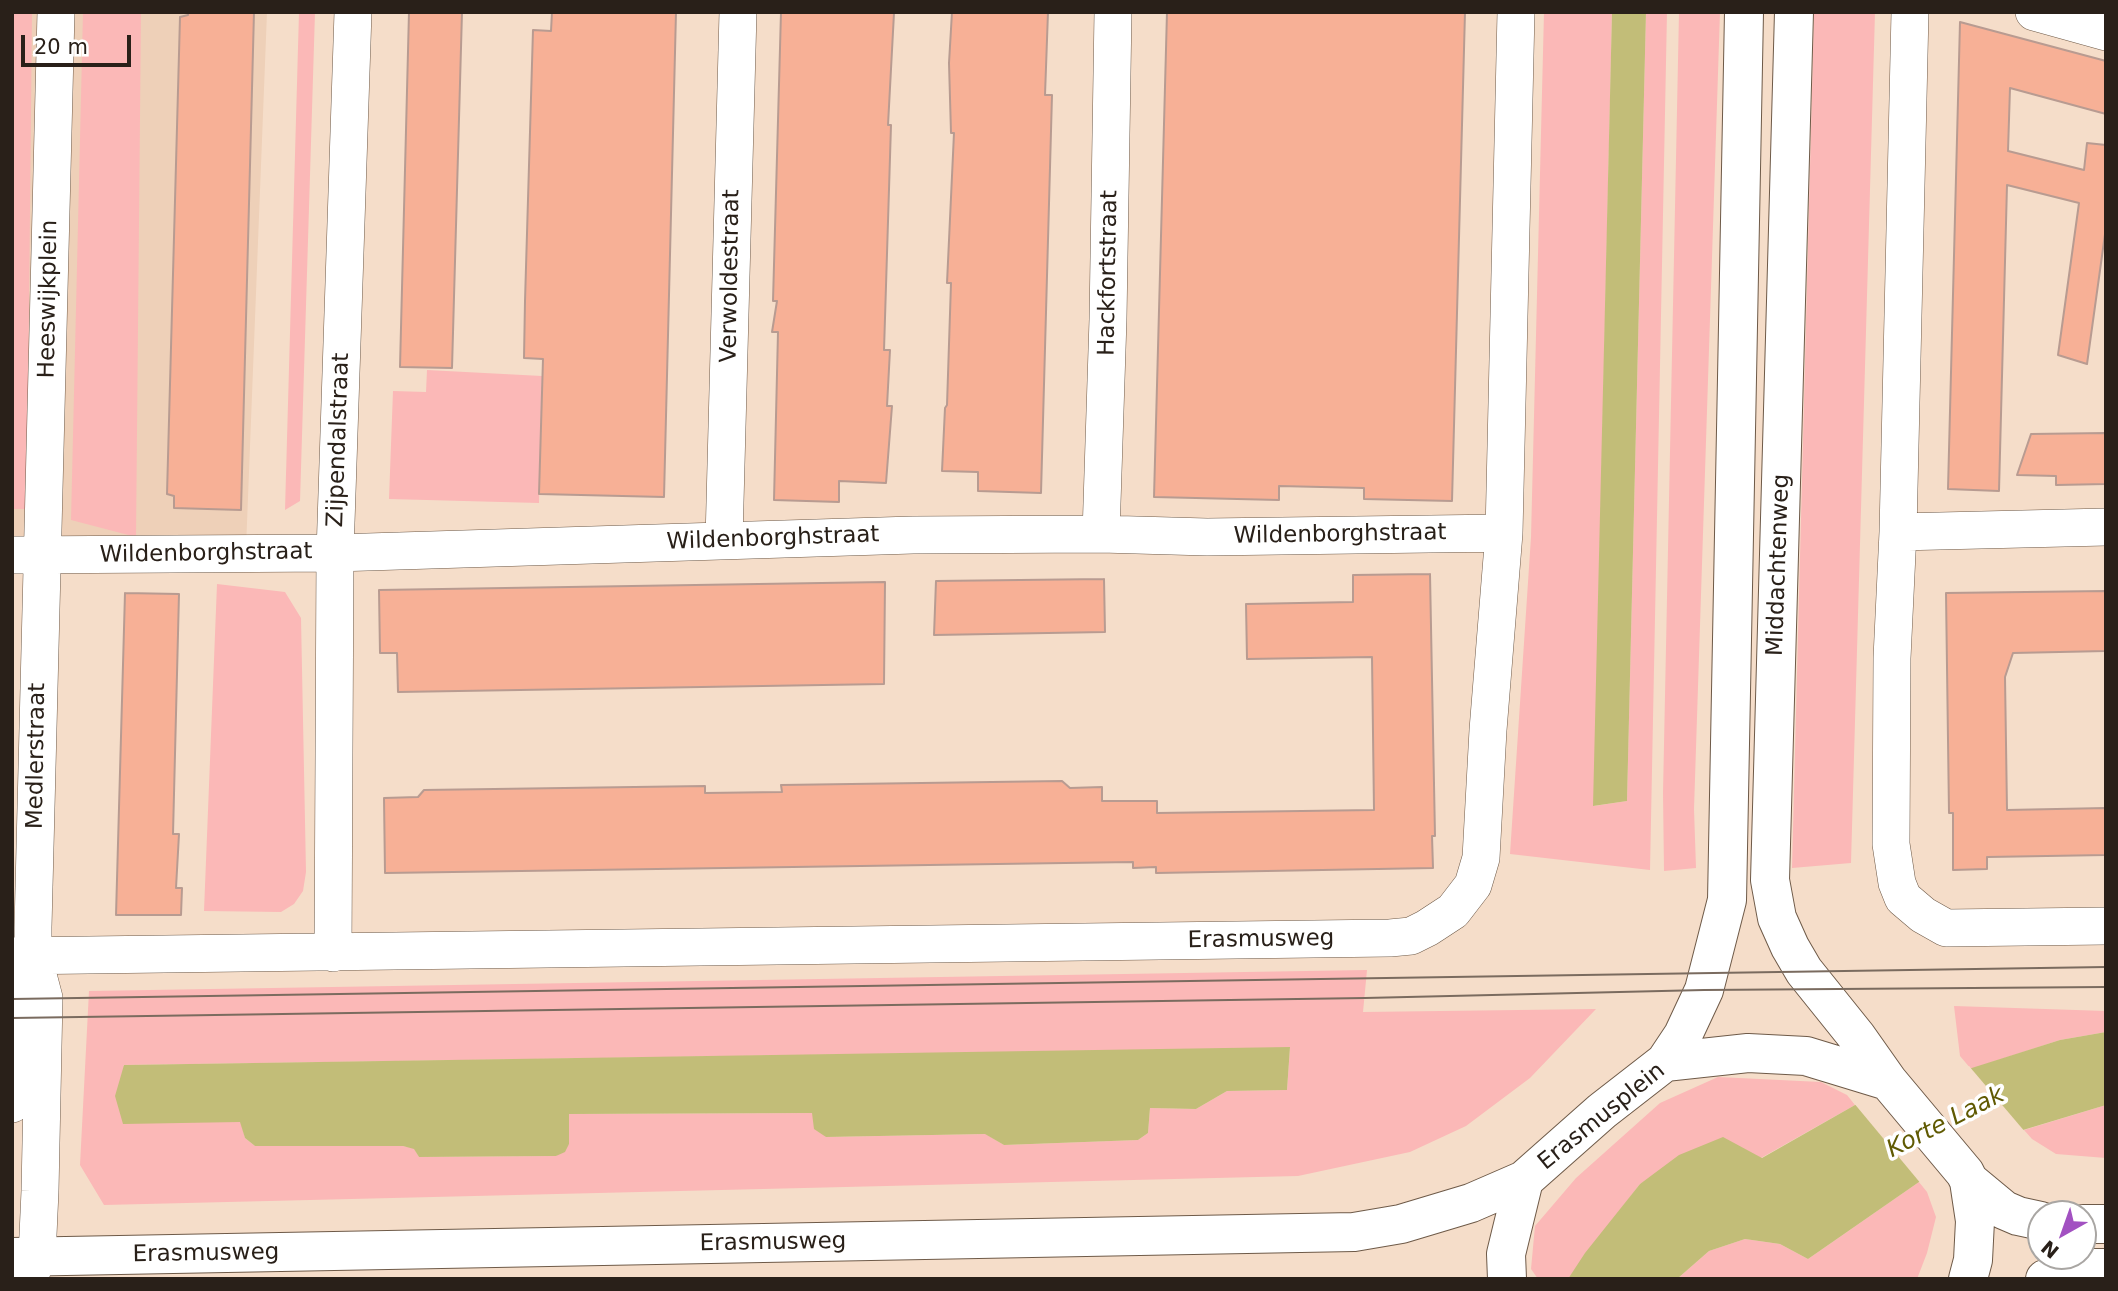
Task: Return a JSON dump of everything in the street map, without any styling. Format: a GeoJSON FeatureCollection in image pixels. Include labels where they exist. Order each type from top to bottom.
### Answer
{"type":"FeatureCollection","features":[{"type":"Feature","properties":{"kind":"main road","name":"Middachtenweg"},"geometry":{"type":"LineString","coordinates":[[1665,1062],[1683,1035],[1704,990],[1727,900],[1744,12]]}},
{"type":"Feature","properties":{"kind":"main road","name":"Middachtenweg"},"geometry":{"type":"LineString","coordinates":[[1794,12],[1770,880],[1777,918],[1797,959],[1888,1081]]}},
{"type":"Feature","properties":{"kind":"main road","name":"Erasmusplein"},"geometry":{"type":"LineString","coordinates":[[1507,1279],[1506,1254],[1524,1180],[1602,1111],[1665,1062],[1748,1052],[1806,1056],[1888,1081]]}},
{"type":"Feature","properties":{"kind":"main road"},"geometry":{"type":"LineString","coordinates":[[1888,1081],[1967,1177],[2004,1210],[2027,1218]]}},
{"type":"Feature","properties":{"kind":"main road"},"geometry":{"type":"LineString","coordinates":[[1967,1177],[1975,1221],[1973,1260],[1968,1279]]}},
{"type":"Feature","properties":{"kind":"main road","name":"Erasmusweg"},"geometry":{"type":"LineString","coordinates":[[26,1264],[1354,1232],[1401,1224],[1471,1203],[1524,1180]]}},
{"type":"Feature","properties":{"kind":"main road"},"geometry":{"type":"LineString","coordinates":[[2045,1279],[2080,1268],[2106,1268]]}},
{"type":"Feature","properties":{"kind":"street","name":"Heeswijkplein"},"geometry":{"type":"LineString","coordinates":[[27,556],[55,12]]}},
{"type":"Feature","properties":{"kind":"street","name":"Zijpendalstraat"},"geometry":{"type":"LineString","coordinates":[[332,953],[335,553],[353,12]]}},
{"type":"Feature","properties":{"kind":"street","name":"Verwoldestraat"},"geometry":{"type":"LineString","coordinates":[[724,540],[738,12]]}},
{"type":"Feature","properties":{"kind":"street","name":"Hackfortstraat"},"geometry":{"type":"LineString","coordinates":[[1101,534],[1113,12]]}},
{"type":"Feature","properties":{"kind":"street"},"geometry":{"type":"LineString","coordinates":[[1504,533],[1516,12]]}},
{"type":"Feature","properties":{"kind":"street"},"geometry":{"type":"LineString","coordinates":[[1910,12],[1898,532],[1892,658],[1891,844],[1897,883],[1903,898],[1923,915],[1946,928],[2106,926]]}},
{"type":"Feature","properties":{"kind":"street"},"geometry":{"type":"LineString","coordinates":[[2034,12],[2106,32]]}},
{"type":"Feature","properties":{"kind":"street"},"geometry":{"type":"LineString","coordinates":[[1898,532],[2106,527]]}},
{"type":"Feature","properties":{"kind":"street","name":"Wildenborghstraat"},"geometry":{"type":"LineString","coordinates":[[27,556],[335,553],[724,540],[1101,534],[1207,537],[1504,533]]}},
{"type":"Feature","properties":{"kind":"street","name":"Erasmusweg"},"geometry":{"type":"LineString","coordinates":[[23,956],[1411,936],[1453,911],[1473,885],[1481,858],[1504,533]]}},
{"type":"Feature","properties":{"kind":"street","name":"Medlerstraat"},"geometry":{"type":"LineString","coordinates":[[12,1104],[23,956],[27,556]]}},
{"type":"Feature","properties":{"kind":"street","name":"Medlerstraat"},"geometry":{"type":"LineString","coordinates":[[23,956],[44,998],[26,1264]]}},
{"type":"Feature","properties":{"kind":"shaded area"},"geometry":{"type":"Polygon","coordinates":[[[12,12],[267,12],[246,548],[12,546],[12,12]]]}},
{"type":"Feature","properties":{"kind":"shaded area"},"geometry":{"type":"Polygon","coordinates":[[[12,12],[32,12],[27,509],[12,509],[12,12]]]}},
{"type":"Feature","properties":{"kind":"shaded area"},"geometry":{"type":"Polygon","coordinates":[[[83,12],[141,12],[136,537],[71,520],[83,12]]]}},
{"type":"Feature","properties":{"kind":"shaded area"},"geometry":{"type":"Polygon","coordinates":[[[299,12],[315,12],[300,501],[285,510],[299,12]]]}},
{"type":"Feature","properties":{"kind":"shaded area"},"geometry":{"type":"Polygon","coordinates":[[[1544,12],[1612,12],[1594,806],[1627,801],[1646,12],[1667,12],[1650,870],[1510,854],[1531,537],[1544,12]]]}},
{"type":"Feature","properties":{"kind":"shaded area"},"geometry":{"type":"Polygon","coordinates":[[[1679,12],[1720,12],[1694,809],[1696,868],[1664,871],[1663,793],[1679,12]]]}},
{"type":"Feature","properties":{"kind":"shaded area"},"geometry":{"type":"Polygon","coordinates":[[[1814,12],[1875,12],[1851,863],[1792,868],[1814,12]]]}},
{"type":"Feature","properties":{"kind":"shaded area"},"geometry":{"type":"Polygon","coordinates":[[[427,370],[542,376],[539,503],[389,499],[393,391],[426,392],[427,370]]]}},
{"type":"Feature","properties":{"kind":"shaded area"},"geometry":{"type":"Polygon","coordinates":[[[217,584],[285,592],[301,618],[306,872],[303,891],[294,904],[281,912],[204,911],[217,584]]]}},
{"type":"Feature","properties":{"kind":"shaded area"},"geometry":{"type":"Polygon","coordinates":[[[1367,970],[1363,1012],[1596,1009],[1530,1078],[1466,1126],[1410,1152],[1298,1176],[104,1205],[80,1165],[89,991],[1367,970]],[[1290,1048],[123,1065],[241,1122],[245,1138],[255,1146],[403,1146],[414,1148],[419,1157],[556,1156],[569,1144],[568,1114],[812,1113],[826,1137],[986,1134],[1004,1145],[1138,1140],[1148,1133],[1150,1108],[1196,1109],[1227,1091],[1287,1090],[1290,1048]]]}},
{"type":"Feature","properties":{"kind":"shaded area"},"geometry":{"type":"Polygon","coordinates":[[[1954,1006],[2106,1011],[2106,1032],[2060,1040],[1971,1069],[1960,1056],[1954,1006]]]}},
{"type":"Feature","properties":{"kind":"shaded area"},"geometry":{"type":"Polygon","coordinates":[[[1718,1077],[1821,1082],[1847,1095],[1855,1105],[1761,1158],[1723,1138],[1640,1184],[1568,1279],[1538,1279],[1531,1269],[1535,1226],[1576,1178],[1660,1103],[1718,1077]]]}},
{"type":"Feature","properties":{"kind":"shaded area"},"geometry":{"type":"Polygon","coordinates":[[[2106,1105],[2106,1158],[2056,1154],[2032,1139],[2024,1130],[2106,1105]]]}},
{"type":"Feature","properties":{"kind":"shaded area"},"geometry":{"type":"Polygon","coordinates":[[[1919,1182],[1927,1192],[1936,1217],[1917,1279],[1677,1279],[1709,1251],[1745,1239],[1780,1244],[1808,1259],[1919,1182]]]}},
{"type":"Feature","properties":{"kind":"water"},"geometry":{"type":"Polygon","coordinates":[[[1612,12],[1646,12],[1627,801],[1593,806],[1612,12]]]}},
{"type":"Feature","properties":{"kind":"water","name":"Korte Laak"},"geometry":{"type":"Polygon","coordinates":[[[2106,1032],[2106,1105],[2023,1130],[1919,1182],[1808,1259],[1780,1244],[1745,1239],[1709,1251],[1677,1279],[1568,1279],[1585,1253],[1640,1184],[1679,1155],[1723,1137],[1762,1158],[1855,1105],[2060,1040],[2106,1032]]]}},
{"type":"Feature","properties":{"kind":"water"},"geometry":{"type":"Polygon","coordinates":[[[1290,1047],[1287,1090],[1227,1091],[1196,1109],[1150,1108],[1148,1133],[1138,1140],[1004,1145],[985,1134],[826,1137],[814,1129],[812,1113],[569,1114],[569,1144],[565,1152],[556,1156],[419,1157],[414,1149],[403,1146],[255,1146],[245,1138],[240,1122],[123,1124],[115,1096],[124,1065],[1290,1047]]]}},
{"type":"Feature","properties":{"kind":"pier"},"geometry":{"type":"Polygon","coordinates":[[[1969,1066],[2026,1133],[1922,1185],[1853,1102],[1969,1066]]]}},
{"type":"Feature","properties":{"kind":"building"},"geometry":{"type":"Polygon","coordinates":[[[188,12],[254,12],[241,510],[174,508],[174,496],[167,494],[180,17],[188,15],[188,12]]]}},
{"type":"Feature","properties":{"kind":"building"},"geometry":{"type":"Polygon","coordinates":[[[409,12],[462,12],[452,368],[400,367],[409,12]]]}},
{"type":"Feature","properties":{"kind":"building"},"geometry":{"type":"Polygon","coordinates":[[[552,12],[676,12],[664,497],[539,494],[543,359],[524,358],[525,301],[533,30],[551,31],[552,12]]]}},
{"type":"Feature","properties":{"kind":"building"},"geometry":{"type":"Polygon","coordinates":[[[781,12],[894,13],[888,125],[891,125],[884,350],[890,350],[887,406],[892,406],[886,483],[839,481],[839,502],[774,500],[778,332],[772,332],[777,301],[773,301],[781,12]]]}},
{"type":"Feature","properties":{"kind":"building"},"geometry":{"type":"Polygon","coordinates":[[[952,12],[1048,12],[1045,95],[1052,95],[1041,493],[978,491],[978,472],[942,471],[951,283],[947,283],[954,133],[951,133],[949,63],[952,12]]]}},
{"type":"Feature","properties":{"kind":"building"},"geometry":{"type":"Polygon","coordinates":[[[1167,12],[1465,12],[1452,501],[1364,499],[1364,488],[1279,486],[1279,500],[1154,497],[1167,12]]]}},
{"type":"Feature","properties":{"kind":"building"},"geometry":{"type":"Polygon","coordinates":[[[1960,22],[2106,61],[2106,114],[2010,88],[2008,151],[2084,170],[2087,143],[2106,145],[2106,227],[2087,364],[2058,355],[2079,203],[2007,185],[1999,491],[1948,489],[1960,22]]]}},
{"type":"Feature","properties":{"kind":"building"},"geometry":{"type":"Polygon","coordinates":[[[2106,433],[2106,484],[2056,485],[2056,476],[2017,475],[2031,434],[2106,433]]]}},
{"type":"Feature","properties":{"kind":"building"},"geometry":{"type":"Polygon","coordinates":[[[1430,574],[1435,836],[1432,836],[1433,868],[1156,873],[1156,867],[1133,868],[1133,862],[385,873],[384,798],[418,797],[424,790],[705,786],[705,793],[782,792],[781,785],[1062,781],[1070,788],[1102,787],[1102,801],[1157,801],[1157,813],[1374,810],[1372,657],[1247,659],[1246,604],[1353,602],[1353,575],[1430,574]]]}},
{"type":"Feature","properties":{"kind":"building"},"geometry":{"type":"Polygon","coordinates":[[[1104,579],[1105,632],[934,635],[936,581],[1104,579]]]}},
{"type":"Feature","properties":{"kind":"building"},"geometry":{"type":"Polygon","coordinates":[[[885,582],[884,684],[398,692],[397,653],[380,653],[379,590],[885,582]]]}},
{"type":"Feature","properties":{"kind":"building"},"geometry":{"type":"Polygon","coordinates":[[[2106,591],[2106,651],[2013,653],[2005,677],[2007,810],[2106,808],[2106,855],[1987,857],[1987,869],[1953,870],[1953,813],[1949,813],[1946,593],[2106,591]]]}},
{"type":"Feature","properties":{"kind":"building"},"geometry":{"type":"Polygon","coordinates":[[[125,593],[179,594],[173,834],[179,834],[176,888],[182,888],[181,915],[116,915],[125,593]]]}},
{"type":"Feature","properties":{"kind":"tram line"},"geometry":{"type":"LineString","coordinates":[[12,999],[2106,967]]}},
{"type":"Feature","properties":{"kind":"tram line"},"geometry":{"type":"LineString","coordinates":[[12,1018],[1365,998],[1704,990],[2106,987]]}}]}
